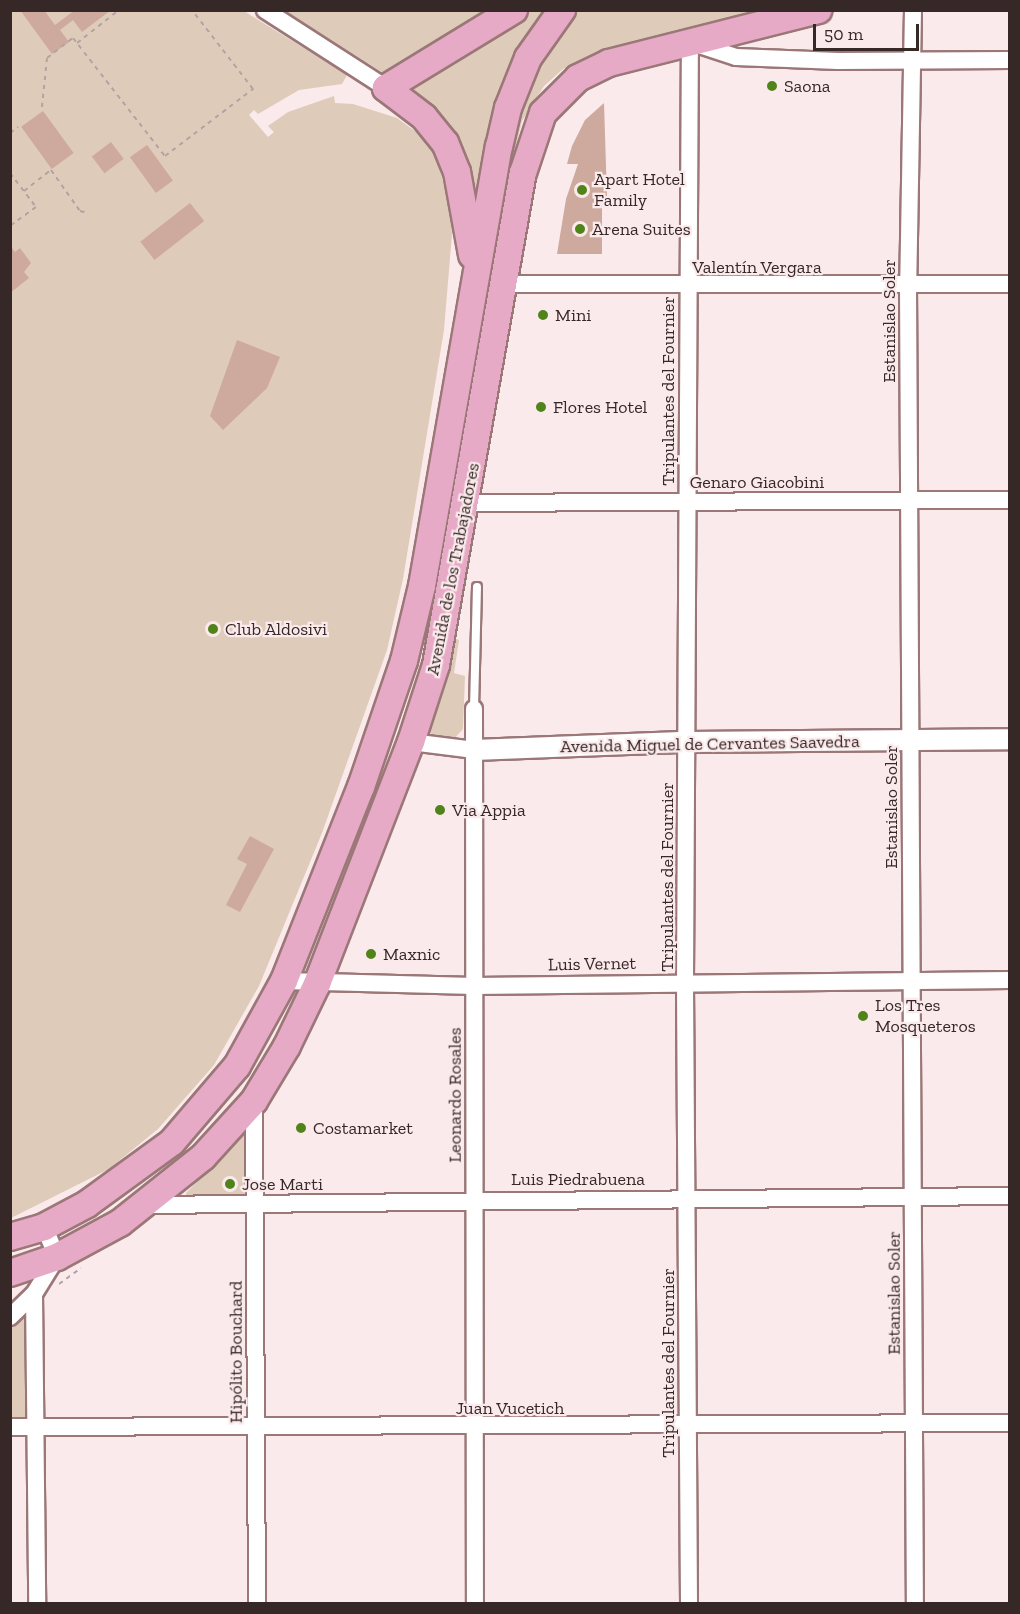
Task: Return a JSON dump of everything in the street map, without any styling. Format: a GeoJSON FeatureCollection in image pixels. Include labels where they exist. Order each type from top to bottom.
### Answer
{"type":"FeatureCollection","features":[{"type":"Feature","properties":{"kind":"main road"},"geometry":{"type":"LineString","coordinates":[[475,283],[464,201],[446,143],[424,117],[386,88],[514,10]]}},
{"type":"Feature","properties":{"kind":"main road","name":"Avenida de los Trabajadores"},"geometry":{"type":"LineString","coordinates":[[10,1237],[44,1227],[120,1184],[195,1118],[237,1066],[284,981],[361,787],[414,625],[508,108],[528,58],[562,10]]}},
{"type":"Feature","properties":{"kind":"main road","name":"Avenida de los Trabajadores"},"geometry":{"type":"LineString","coordinates":[[10,1273],[57,1257],[148,1205],[203,1157],[254,1101],[287,1046],[317,984],[411,742],[441,646],[529,147],[554,98],[578,78],[609,63],[818,10]]}},
{"type":"Feature","properties":{"kind":"street"},"geometry":{"type":"LineString","coordinates":[[265,10],[386,88]]}},
{"type":"Feature","properties":{"kind":"street","name":"Estanislao Soler"},"geometry":{"type":"LineString","coordinates":[[913,10],[909,61],[908,286],[915,1604]]}},
{"type":"Feature","properties":{"kind":"street"},"geometry":{"type":"LineString","coordinates":[[690,42],[736,57],[909,61],[1010,60]]}},
{"type":"Feature","properties":{"kind":"street","name":"Tripulantes del Fournier"},"geometry":{"type":"LineString","coordinates":[[689,1604],[685,982],[690,42]]}},
{"type":"Feature","properties":{"kind":"street","name":"Valentín Vergara"},"geometry":{"type":"LineString","coordinates":[[505,284],[688,286],[1010,284]]}},
{"type":"Feature","properties":{"kind":"street","name":"Genaro Giacobini"},"geometry":{"type":"LineString","coordinates":[[468,503],[1010,500]]}},
{"type":"Feature","properties":{"kind":"street","name":"Leonardo Rosales"},"geometry":{"type":"LineString","coordinates":[[474,709],[475,1604]]}},
{"type":"Feature","properties":{"kind":"street","name":"Avenida Miguel de Cervantes Saavedra"},"geometry":{"type":"LineString","coordinates":[[411,742],[474,750],[687,742],[1010,739]]}},
{"type":"Feature","properties":{"kind":"street","name":"Luis Vernet"},"geometry":{"type":"LineString","coordinates":[[284,981],[317,984],[474,986],[1010,980]]}},
{"type":"Feature","properties":{"kind":"street","name":"Hipólito Bouchard"},"geometry":{"type":"LineString","coordinates":[[254,1101],[257,1604]]}},
{"type":"Feature","properties":{"kind":"street","name":"Luis Piedrabuena"},"geometry":{"type":"LineString","coordinates":[[148,1205],[474,1199],[1010,1196]]}},
{"type":"Feature","properties":{"kind":"street"},"geometry":{"type":"LineString","coordinates":[[10,1317],[34,1294],[57,1257],[44,1227]]}},
{"type":"Feature","properties":{"kind":"street"},"geometry":{"type":"LineString","coordinates":[[34,1294],[37,1604]]}},
{"type":"Feature","properties":{"kind":"street","name":"Juan Vucetich"},"geometry":{"type":"LineString","coordinates":[[10,1426],[475,1427],[1010,1424]]}},
{"type":"Feature","properties":{"kind":"lane","name":"Leonardo Rosales"},"geometry":{"type":"LineString","coordinates":[[474,709],[477,587]]}},
{"type":"Feature","properties":{"kind":"path"},"geometry":{"type":"LineString","coordinates":[[77,43],[119,10]]}},
{"type":"Feature","properties":{"kind":"path"},"geometry":{"type":"LineString","coordinates":[[42,107],[47,58],[73,38],[165,156],[253,89],[192,10]]}},
{"type":"Feature","properties":{"kind":"path"},"geometry":{"type":"LineString","coordinates":[[10,133],[18,127]]}},
{"type":"Feature","properties":{"kind":"path"},"geometry":{"type":"LineString","coordinates":[[24,191],[51,170],[80,211],[88,213]]}},
{"type":"Feature","properties":{"kind":"path"},"geometry":{"type":"LineString","coordinates":[[10,173],[36,207],[10,226]]}},
{"type":"Feature","properties":{"kind":"shaded area","name":"Club Aldosivi"},"geometry":{"type":"Polygon","coordinates":[[[11,11],[244,11],[336,68],[339,64],[347,75],[342,84],[299,90],[258,114],[254,110],[249,115],[268,137],[274,132],[268,126],[288,112],[334,96],[335,103],[353,104],[397,118],[423,137],[436,158],[449,201],[452,234],[444,330],[403,579],[387,650],[322,833],[259,986],[214,1065],[158,1129],[109,1169],[11,1218],[11,11]]]}},
{"type":"Feature","properties":{"kind":"shaded area"},"geometry":{"type":"Polygon","coordinates":[[[286,11],[504,11],[385,74],[286,11]]]}},
{"type":"Feature","properties":{"kind":"shaded area"},"geometry":{"type":"Polygon","coordinates":[[[522,11],[545,11],[522,42],[505,75],[474,199],[399,87],[522,11]]]}},
{"type":"Feature","properties":{"kind":"shaded area"},"geometry":{"type":"Polygon","coordinates":[[[576,11],[765,11],[608,50],[563,69],[544,86],[522,121],[501,208],[509,146],[529,82],[553,40],[576,11]]]}},
{"type":"Feature","properties":{"kind":"shaded area"},"geometry":{"type":"Polygon","coordinates":[[[454,638],[459,640],[454,673],[465,676],[463,729],[452,741],[433,737],[430,732],[454,638]]]}},
{"type":"Feature","properties":{"kind":"shaded area"},"geometry":{"type":"Polygon","coordinates":[[[248,1129],[247,1198],[186,1197],[186,1193],[248,1129]]]}},
{"type":"Feature","properties":{"kind":"shaded area"},"geometry":{"type":"Polygon","coordinates":[[[24,1315],[27,1316],[28,1418],[11,1419],[11,1325],[24,1315]]]}},
{"type":"Feature","properties":{"kind":"building"},"geometry":{"type":"Polygon","coordinates":[[[20,10],[44,10],[55,25],[75,10],[111,10],[82,32],[73,20],[60,30],[69,42],[52,54],[20,10]]]}},
{"type":"Feature","properties":{"kind":"building"},"geometry":{"type":"Polygon","coordinates":[[[604,103],[607,198],[602,198],[602,254],[557,254],[566,199],[578,164],[567,164],[572,146],[585,120],[604,103]]]}},
{"type":"Feature","properties":{"kind":"building"},"geometry":{"type":"Polygon","coordinates":[[[43,111],[74,153],[52,169],[21,127],[43,111]]]}},
{"type":"Feature","properties":{"kind":"building"},"geometry":{"type":"Polygon","coordinates":[[[111,142],[124,159],[104,173],[92,156],[111,142]]]}},
{"type":"Feature","properties":{"kind":"building"},"geometry":{"type":"Polygon","coordinates":[[[147,145],[173,181],[156,193],[130,157],[147,145]]]}},
{"type":"Feature","properties":{"kind":"building"},"geometry":{"type":"Polygon","coordinates":[[[190,203],[204,221],[155,260],[140,242],[190,203]]]}},
{"type":"Feature","properties":{"kind":"building"},"geometry":{"type":"Polygon","coordinates":[[[12,248],[15,252],[20,248],[31,263],[24,272],[29,278],[10,293],[12,248]]]}},
{"type":"Feature","properties":{"kind":"building"},"geometry":{"type":"Polygon","coordinates":[[[237,340],[280,357],[267,388],[223,430],[210,416],[237,340]]]}},
{"type":"Feature","properties":{"kind":"building"},"geometry":{"type":"Polygon","coordinates":[[[250,836],[274,849],[240,912],[226,905],[247,864],[237,859],[250,836]]]}},
{"type":"Feature","properties":{"kind":"place","name":"Saona"},"geometry":{"type":"Point","coordinates":[772,86]}},
{"type":"Feature","properties":{"kind":"place","name":"Apart Hotel Family"},"geometry":{"type":"Point","coordinates":[582,190]}},
{"type":"Feature","properties":{"kind":"place","name":"Arena Suites"},"geometry":{"type":"Point","coordinates":[580,229]}},
{"type":"Feature","properties":{"kind":"place","name":"Mini"},"geometry":{"type":"Point","coordinates":[543,315]}},
{"type":"Feature","properties":{"kind":"place","name":"Flores Hotel"},"geometry":{"type":"Point","coordinates":[541,407]}},
{"type":"Feature","properties":{"kind":"place","name":"Club Aldosivi"},"geometry":{"type":"Point","coordinates":[213,629]}},
{"type":"Feature","properties":{"kind":"place","name":"Via Appia"},"geometry":{"type":"Point","coordinates":[440,810]}},
{"type":"Feature","properties":{"kind":"place","name":"Maxnic"},"geometry":{"type":"Point","coordinates":[371,954]}},
{"type":"Feature","properties":{"kind":"place","name":"Los Tres Mosqueteros"},"geometry":{"type":"Point","coordinates":[863,1016]}},
{"type":"Feature","properties":{"kind":"place","name":"Costamarket"},"geometry":{"type":"Point","coordinates":[301,1128]}},
{"type":"Feature","properties":{"kind":"place","name":"Jose Marti"},"geometry":{"type":"Point","coordinates":[230,1184]}}]}
